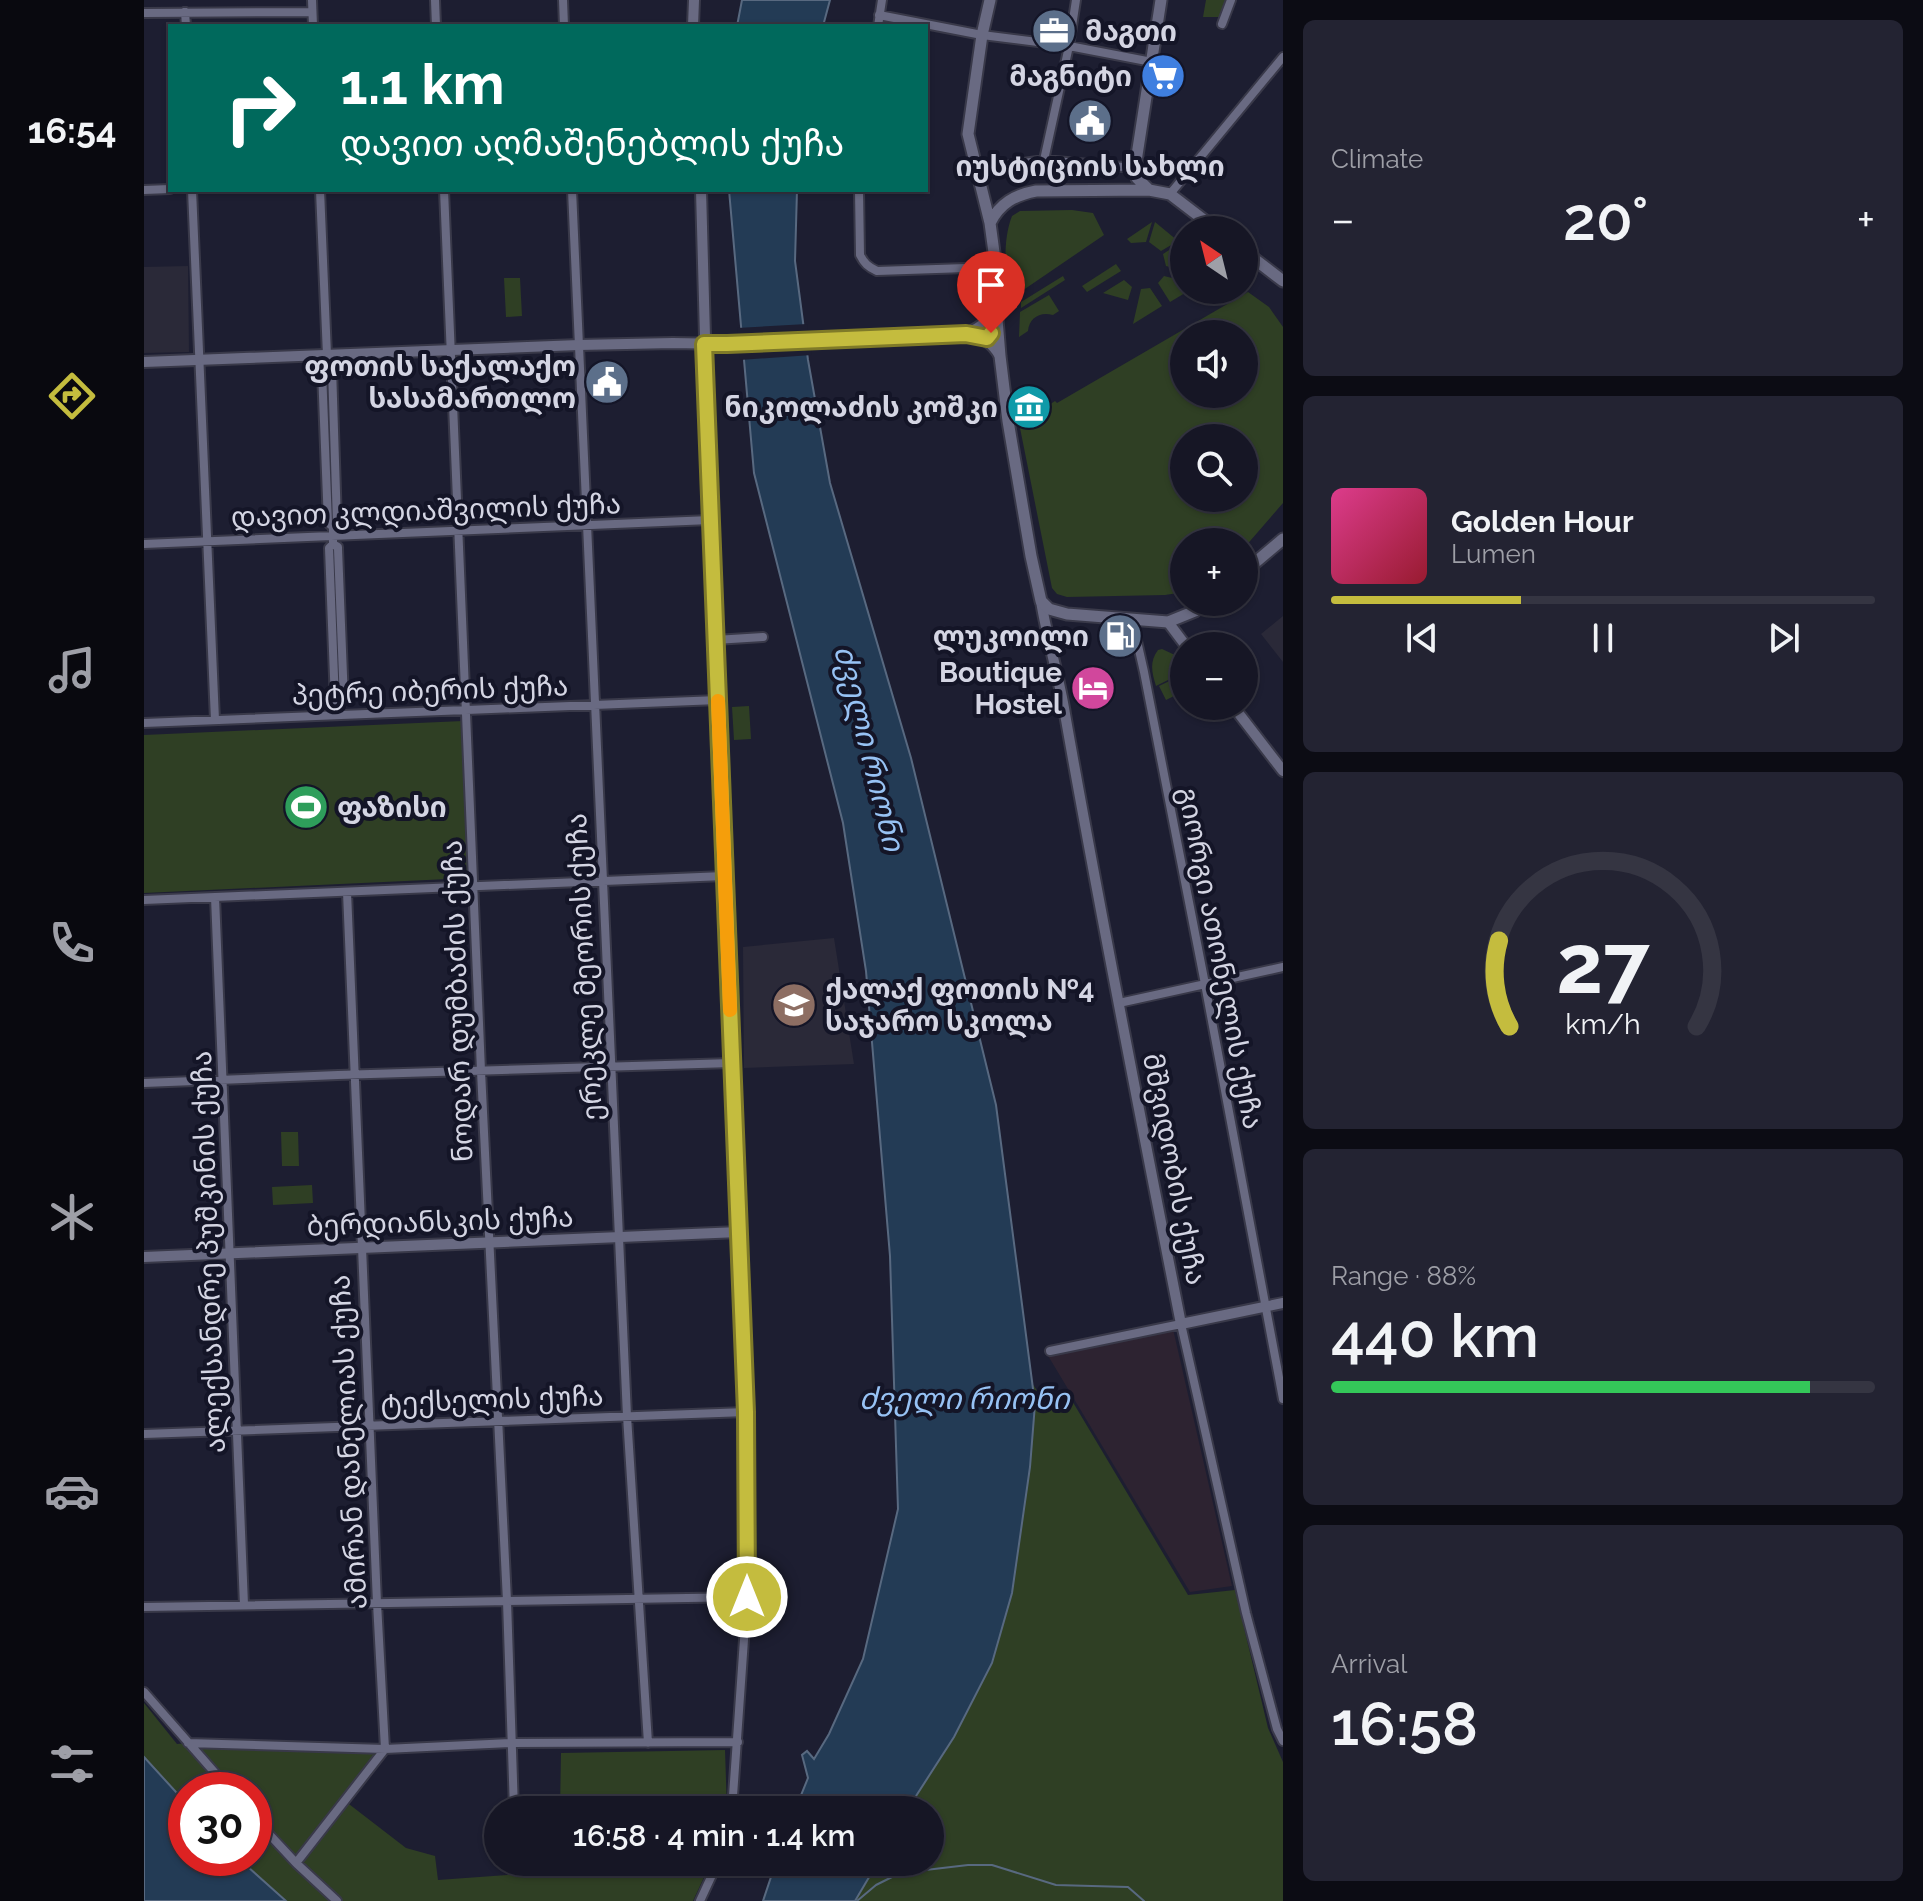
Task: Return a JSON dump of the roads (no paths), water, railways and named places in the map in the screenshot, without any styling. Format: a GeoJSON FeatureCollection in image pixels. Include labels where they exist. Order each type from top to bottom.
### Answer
{"type":"FeatureCollection","features":[{"type":"Feature","properties":{"kind":"main road"},"geometry":{"type":"LineString","coordinates":[[990,0],[968,134],[990,223],[996,267],[1000,356],[1031,556],[1041,601],[1049,609],[1067,614],[1168,622],[1183,616]]}},
{"type":"Feature","properties":{"kind":"main road"},"geometry":{"type":"LineString","coordinates":[[1149,190],[1137,178],[1135,168],[1161,0]]}},
{"type":"Feature","properties":{"kind":"main road"},"geometry":{"type":"LineString","coordinates":[[990,223],[1005,203],[1036,191],[1149,190],[1170,194],[1199,216]]}},
{"type":"Feature","properties":{"kind":"main road"},"geometry":{"type":"LineString","coordinates":[[1258,262],[1283,281]]}},
{"type":"Feature","properties":{"kind":"main road"},"geometry":{"type":"LineString","coordinates":[[1258,560],[1283,539]]}},
{"type":"Feature","properties":{"kind":"street"},"geometry":{"type":"LineString","coordinates":[[312,0],[313,24]]}},
{"type":"Feature","properties":{"kind":"street"},"geometry":{"type":"LineString","coordinates":[[435,0],[436,24]]}},
{"type":"Feature","properties":{"kind":"street"},"geometry":{"type":"LineString","coordinates":[[563,0],[564,24]]}},
{"type":"Feature","properties":{"kind":"street"},"geometry":{"type":"LineString","coordinates":[[693,24],[694,0]]}},
{"type":"Feature","properties":{"kind":"street"},"geometry":{"type":"LineString","coordinates":[[878,24],[882,0]]}},
{"type":"Feature","properties":{"kind":"street"},"geometry":{"type":"LineString","coordinates":[[1044,160],[1076,0]]}},
{"type":"Feature","properties":{"kind":"street"},"geometry":{"type":"LineString","coordinates":[[1222,24],[1231,0]]}},
{"type":"Feature","properties":{"kind":"street"},"geometry":{"type":"LineString","coordinates":[[185,12],[186,24]]}},
{"type":"Feature","properties":{"kind":"street"},"geometry":{"type":"LineString","coordinates":[[144,13],[312,12]]}},
{"type":"Feature","properties":{"kind":"street"},"geometry":{"type":"LineString","coordinates":[[879,15],[925,24]]}},
{"type":"Feature","properties":{"kind":"street"},"geometry":{"type":"LineString","coordinates":[[928,25],[1152,62]]}},
{"type":"Feature","properties":{"kind":"street"},"geometry":{"type":"LineString","coordinates":[[1170,194],[1283,57]]}},
{"type":"Feature","properties":{"kind":"street"},"geometry":{"type":"LineString","coordinates":[[977,170],[1044,160],[1135,168]]}},
{"type":"Feature","properties":{"kind":"street"},"geometry":{"type":"LineString","coordinates":[[144,190],[168,189]]}},
{"type":"Feature","properties":{"kind":"street"},"geometry":{"type":"LineString","coordinates":[[192,192],[215,720]]}},
{"type":"Feature","properties":{"kind":"street"},"geometry":{"type":"LineString","coordinates":[[320,192],[327,360],[322,371],[328,523],[333,535],[329,548],[335,702],[340,711]]}},
{"type":"Feature","properties":{"kind":"street","name":"ნოდარ დუმბაძის ქუჩა"},"geometry":{"type":"LineString","coordinates":[[444,192],[513,1796]]}},
{"type":"Feature","properties":{"kind":"street","name":"ერეკლე მეორის ქუჩა"},"geometry":{"type":"LineString","coordinates":[[572,192],[627,1416],[648,1743]]}},
{"type":"Feature","properties":{"kind":"street"},"geometry":{"type":"LineString","coordinates":[[701,192],[710,520],[746,1412],[747,1597],[733,1796]]}},
{"type":"Feature","properties":{"kind":"street"},"geometry":{"type":"LineString","coordinates":[[859,192],[860,255],[870,268],[877,271],[996,267]]}},
{"type":"Feature","properties":{"kind":"street"},"geometry":{"type":"LineString","coordinates":[[982,332],[996,303]]}},
{"type":"Feature","properties":{"kind":"street"},"geometry":{"type":"LineString","coordinates":[[144,362],[327,360],[451,350],[727,344],[982,332]]}},
{"type":"Feature","properties":{"kind":"street"},"geometry":{"type":"LineString","coordinates":[[982,332],[1000,356]]}},
{"type":"Feature","properties":{"kind":"street","name":"დავით კლდიაშვილის ქუჩა"},"geometry":{"type":"LineString","coordinates":[[144,544],[710,520]]}},
{"type":"Feature","properties":{"kind":"street","name":"მშვიდობის ქუჩა"},"geometry":{"type":"LineString","coordinates":[[1041,601],[1059,680],[1093,874],[1181,1324],[1246,1613],[1278,1712],[1283,1741]]}},
{"type":"Feature","properties":{"kind":"street"},"geometry":{"type":"LineString","coordinates":[[1044,620],[1067,614]]}},
{"type":"Feature","properties":{"kind":"street","name":"გიორგი ათონელის ქუჩა"},"geometry":{"type":"LineString","coordinates":[[1132,619],[1283,1399]]}},
{"type":"Feature","properties":{"kind":"street"},"geometry":{"type":"LineString","coordinates":[[1168,622],[1176,632]]}},
{"type":"Feature","properties":{"kind":"street"},"geometry":{"type":"LineString","coordinates":[[715,640],[763,637]]}},
{"type":"Feature","properties":{"kind":"street","name":"პეტრე იბერის ქუჩა"},"geometry":{"type":"LineString","coordinates":[[144,723],[340,711],[467,710],[718,700]]}},
{"type":"Feature","properties":{"kind":"street"},"geometry":{"type":"LineString","coordinates":[[1244,720],[1283,771]]}},
{"type":"Feature","properties":{"kind":"street"},"geometry":{"type":"LineString","coordinates":[[144,900],[724,876]]}},
{"type":"Feature","properties":{"kind":"street","name":"ამირან დანელიას ქუჩა"},"geometry":{"type":"LineString","coordinates":[[347,892],[385,1749]]}},
{"type":"Feature","properties":{"kind":"street","name":"ალექსანდრე პუშკინის ქუჩა"},"geometry":{"type":"LineString","coordinates":[[215,897],[244,1605]]}},
{"type":"Feature","properties":{"kind":"street"},"geometry":{"type":"LineString","coordinates":[[1119,1003],[1283,967]]}},
{"type":"Feature","properties":{"kind":"street"},"geometry":{"type":"LineString","coordinates":[[144,1083],[732,1063]]}},
{"type":"Feature","properties":{"kind":"street","name":"ბერდიანსკის ქუჩა"},"geometry":{"type":"LineString","coordinates":[[144,1257],[739,1232]]}},
{"type":"Feature","properties":{"kind":"street"},"geometry":{"type":"LineString","coordinates":[[1050,1351],[1283,1303]]}},
{"type":"Feature","properties":{"kind":"street","name":"ტექსელის ქუჩა"},"geometry":{"type":"LineString","coordinates":[[144,1434],[746,1412]]}},
{"type":"Feature","properties":{"kind":"street"},"geometry":{"type":"LineString","coordinates":[[144,1607],[747,1597]]}},
{"type":"Feature","properties":{"kind":"street"},"geometry":{"type":"LineString","coordinates":[[144,1692],[214,1772]]}},
{"type":"Feature","properties":{"kind":"street"},"geometry":{"type":"LineString","coordinates":[[188,1743],[385,1749],[511,1743],[738,1742]]}},
{"type":"Feature","properties":{"kind":"street"},"geometry":{"type":"LineString","coordinates":[[296,1863],[385,1749]]}},
{"type":"Feature","properties":{"kind":"street"},"geometry":{"type":"LineString","coordinates":[[272,1837],[337,1901]]}},
{"type":"Feature","properties":{"kind":"street"},"geometry":{"type":"LineString","coordinates":[[700,1901],[712,1876]]}},
{"type":"Feature","properties":{"kind":"water"},"geometry":{"type":"Polygon","coordinates":[[[742,0],[830,0],[824,24],[737,24],[742,0]]]}},
{"type":"Feature","properties":{"kind":"water","name":"ძველი რიონი"},"geometry":{"type":"Polygon","coordinates":[[[729,192],[797,192],[795,261],[808,360],[830,483],[911,758],[996,1105],[1035,1404],[1030,1467],[1012,1593],[992,1663],[954,1737],[916,1796],[801,1796],[808,1778],[802,1755],[807,1751],[814,1759],[829,1734],[863,1659],[898,1509],[890,1256],[866,971],[843,823],[754,473],[729,192]]]}},
{"type":"Feature","properties":{"kind":"water"},"geometry":{"type":"Polygon","coordinates":[[[144,1757],[168,1783],[168,1876],[258,1876],[286,1901],[144,1901],[144,1757]]]}},
{"type":"Feature","properties":{"kind":"water"},"geometry":{"type":"Polygon","coordinates":[[[771,1876],[870,1876],[855,1901],[763,1901],[771,1876]]]}},
{"type":"Feature","properties":{"kind":"waterway"},"geometry":{"type":"LineString","coordinates":[[857,1901],[876,1885],[900,1873],[968,1865],[992,1865],[1056,1885],[1128,1887],[1144,1901]]}},
{"type":"Feature","properties":{"kind":"place","name":"მაგთი"},"geometry":{"type":"Point","coordinates":[1054,31]}},
{"type":"Feature","properties":{"kind":"place","name":"მაგნიტი"},"geometry":{"type":"Point","coordinates":[1163,76]}},
{"type":"Feature","properties":{"kind":"place","name":"იუსტიციის სახლი"},"geometry":{"type":"Point","coordinates":[1090,121]}},
{"type":"Feature","properties":{"kind":"place","name":"ფოთის საქალაქო სასამართლო"},"geometry":{"type":"Point","coordinates":[607,382]}},
{"type":"Feature","properties":{"kind":"place","name":"ნიკოლაძის კოშკი"},"geometry":{"type":"Point","coordinates":[1029,407]}},
{"type":"Feature","properties":{"kind":"place","name":"ლუკოილი"},"geometry":{"type":"Point","coordinates":[1120,636]}},
{"type":"Feature","properties":{"kind":"place","name":"Boutique Hostel"},"geometry":{"type":"Point","coordinates":[1093,688]}},
{"type":"Feature","properties":{"kind":"place","name":"ფაზისი"},"geometry":{"type":"Point","coordinates":[306,807]}},
{"type":"Feature","properties":{"kind":"place","name":"ქალაქ ფოთის №4 საჯარო სკოლა"},"geometry":{"type":"Point","coordinates":[794,1005]}}]}
